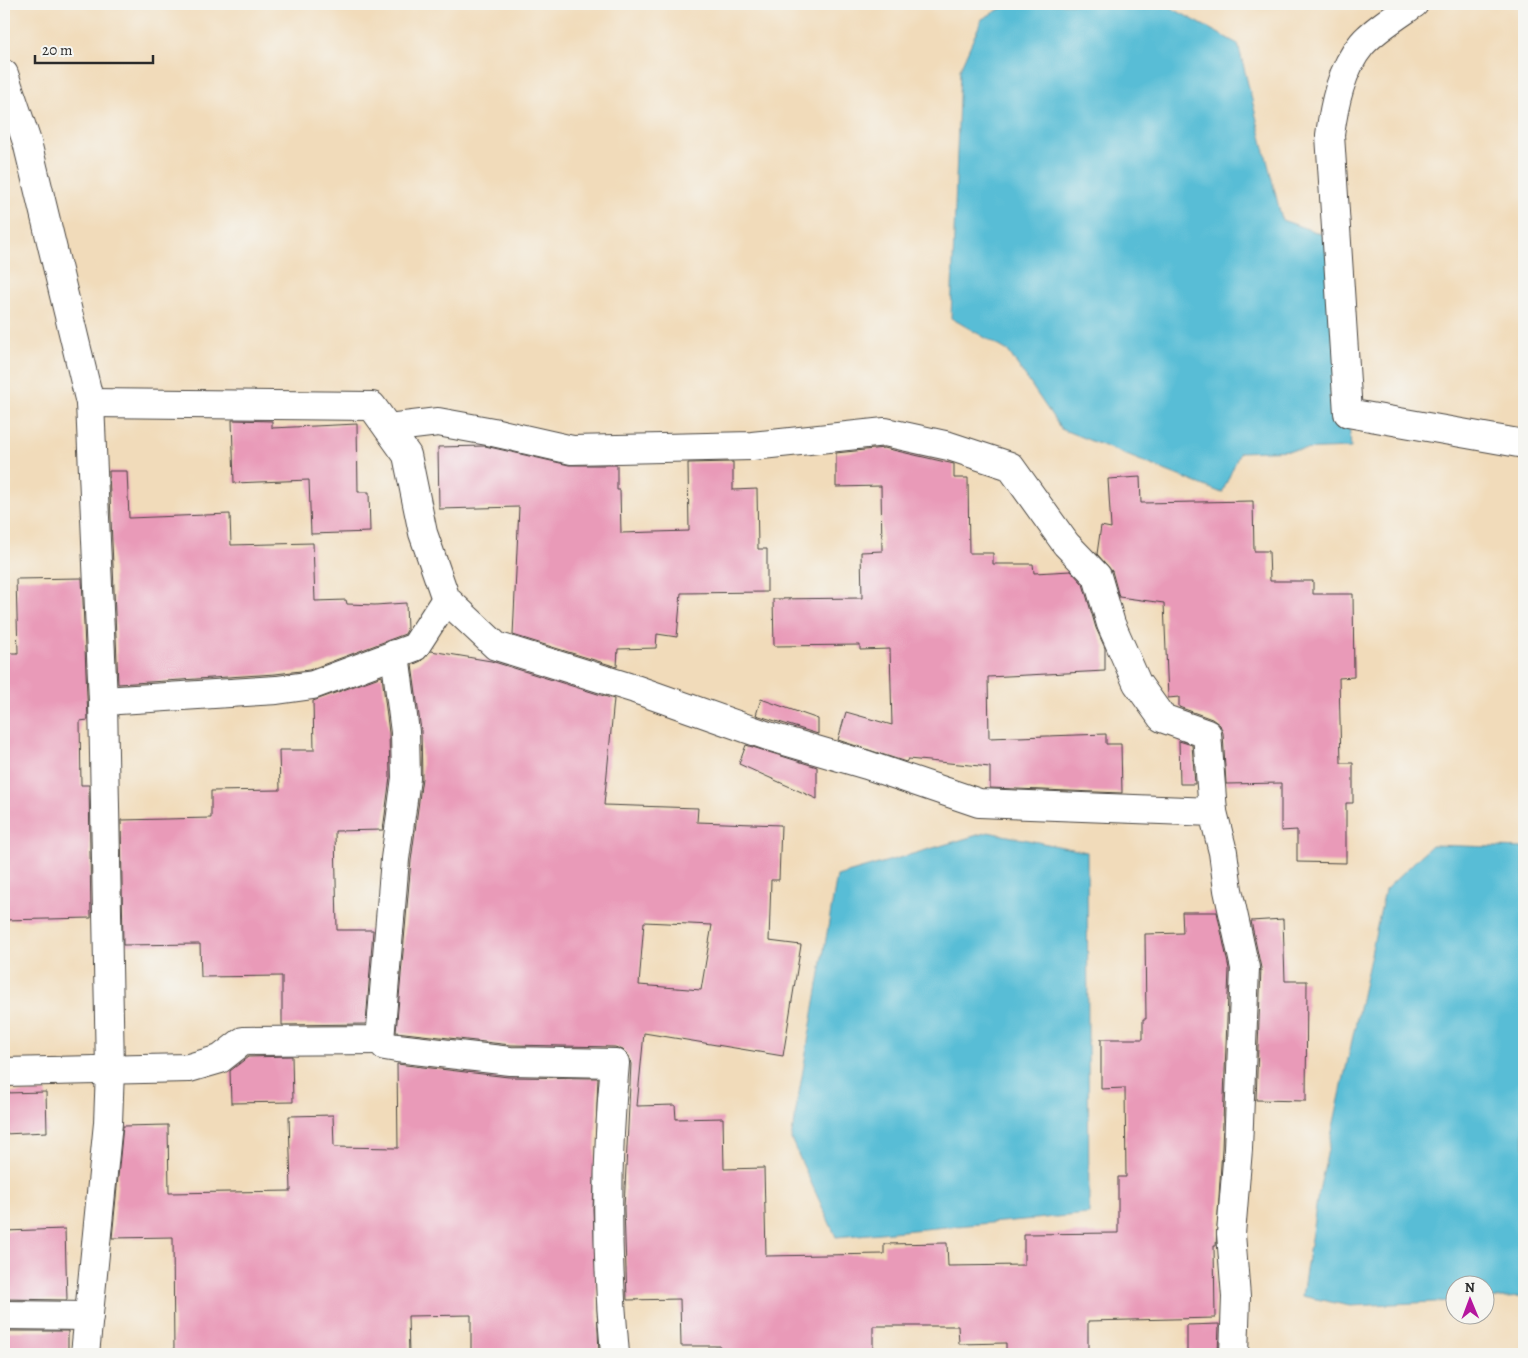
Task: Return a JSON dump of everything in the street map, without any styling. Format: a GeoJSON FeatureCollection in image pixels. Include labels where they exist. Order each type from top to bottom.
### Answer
{"type":"FeatureCollection","features":[{"type":"Feature","properties":{"kind":"street"},"geometry":{"type":"LineString","coordinates":[[1414,4],[1362,44],[1348,69],[1334,103],[1330,135],[1348,414],[1524,444]]}},
{"type":"Feature","properties":{"kind":"street"},"geometry":{"type":"LineString","coordinates":[[4,74],[27,142],[90,403],[103,701],[110,1070],[108,1123],[85,1354]]}},
{"type":"Feature","properties":{"kind":"street"},"geometry":{"type":"LineString","coordinates":[[90,403],[372,406],[407,455],[424,534],[446,599],[496,646],[635,689],[768,736],[867,764],[979,803],[1213,812]]}},
{"type":"Feature","properties":{"kind":"street"},"geometry":{"type":"LineString","coordinates":[[388,428],[438,422],[572,450],[752,446],[885,432],[949,446],[1010,466],[1066,544],[1097,576],[1111,624],[1137,683],[1162,718],[1207,734],[1213,812],[1223,852],[1228,890],[1245,968],[1238,1149],[1231,1234],[1236,1297],[1234,1354]]}},
{"type":"Feature","properties":{"kind":"street"},"geometry":{"type":"LineString","coordinates":[[103,701],[276,690],[313,685],[415,646],[446,599]]}},
{"type":"Feature","properties":{"kind":"street"},"geometry":{"type":"LineString","coordinates":[[394,654],[405,732],[406,778],[394,859],[380,1040],[385,1046],[397,1048],[501,1060],[614,1063],[609,1125],[608,1210],[615,1354]]}},
{"type":"Feature","properties":{"kind":"street"},"geometry":{"type":"LineString","coordinates":[[4,1072],[189,1068],[220,1059],[243,1042],[380,1040]]}},
{"type":"Feature","properties":{"kind":"street"},"geometry":{"type":"LineString","coordinates":[[4,1315],[89,1316]]}},
{"type":"Feature","properties":{"kind":"water"},"geometry":{"type":"Polygon","coordinates":[[[1009,4],[1164,4],[1238,44],[1282,220],[1336,239],[1351,448],[1240,452],[1222,493],[1061,429],[1008,351],[951,318],[960,69],[982,19],[1009,4]]]}},
{"type":"Feature","properties":{"kind":"water"},"geometry":{"type":"Polygon","coordinates":[[[988,832],[1087,852],[1089,1214],[836,1237],[791,1139],[837,876],[988,832]]]}},
{"type":"Feature","properties":{"kind":"water"},"geometry":{"type":"Polygon","coordinates":[[[1432,845],[1524,848],[1524,1297],[1496,1298],[1496,1276],[1446,1276],[1446,1301],[1350,1306],[1302,1296],[1317,1200],[1385,890],[1432,845]]]}},
{"type":"Feature","properties":{"kind":"building"},"geometry":{"type":"Polygon","coordinates":[[[232,420],[272,421],[272,428],[357,424],[358,492],[369,492],[370,532],[311,534],[309,480],[234,483],[232,420]]]}},
{"type":"Feature","properties":{"kind":"building"},"geometry":{"type":"Polygon","coordinates":[[[485,446],[569,465],[617,465],[617,490],[620,490],[621,533],[689,531],[688,463],[733,462],[733,490],[757,489],[758,549],[767,549],[767,592],[681,593],[677,637],[657,634],[656,648],[618,649],[617,667],[513,635],[519,507],[439,509],[438,447],[485,446]]]}},
{"type":"Feature","properties":{"kind":"building"},"geometry":{"type":"Polygon","coordinates":[[[884,448],[954,464],[954,478],[968,478],[969,553],[993,553],[993,564],[1033,564],[1034,573],[1071,571],[1083,584],[1096,628],[1105,648],[1105,671],[988,677],[989,738],[1106,734],[1106,744],[1121,744],[1122,793],[990,788],[990,767],[908,759],[906,762],[838,740],[846,712],[892,725],[890,649],[860,650],[860,645],[774,646],[773,599],[862,598],[861,552],[882,551],[881,486],[836,487],[836,453],[884,448]]]}},
{"type":"Feature","properties":{"kind":"building"},"geometry":{"type":"Polygon","coordinates":[[[109,471],[127,471],[129,518],[230,514],[231,545],[313,543],[315,601],[346,600],[347,604],[375,605],[406,603],[407,630],[405,634],[309,670],[275,674],[118,684],[109,471]]]}},
{"type":"Feature","properties":{"kind":"building"},"geometry":{"type":"Polygon","coordinates":[[[1140,477],[1141,503],[1253,501],[1254,551],[1269,551],[1270,581],[1313,581],[1313,594],[1353,594],[1354,677],[1339,678],[1341,763],[1353,763],[1353,803],[1346,803],[1346,863],[1297,862],[1297,830],[1281,831],[1281,783],[1226,784],[1223,733],[1220,725],[1212,719],[1179,707],[1179,697],[1168,698],[1164,603],[1119,597],[1112,571],[1097,554],[1101,526],[1111,528],[1108,479],[1140,477]]]}},
{"type":"Feature","properties":{"kind":"building"},"geometry":{"type":"Polygon","coordinates":[[[82,578],[88,720],[80,721],[81,785],[89,785],[91,918],[4,920],[4,653],[18,653],[16,579],[82,578]]]}},
{"type":"Feature","properties":{"kind":"building"},"geometry":{"type":"Polygon","coordinates":[[[431,651],[491,661],[614,699],[604,805],[698,808],[697,822],[781,825],[779,880],[771,880],[769,941],[801,945],[783,1056],[644,1033],[637,1106],[675,1105],[676,1119],[723,1118],[724,1169],[764,1168],[766,1256],[884,1254],[884,1244],[947,1243],[948,1266],[1024,1265],[1024,1234],[1118,1233],[1118,1177],[1126,1177],[1125,1088],[1101,1089],[1101,1039],[1143,1039],[1143,1019],[1146,1019],[1145,934],[1183,933],[1182,912],[1217,912],[1229,969],[1222,1148],[1216,1246],[1214,1246],[1215,1318],[1088,1321],[1088,1354],[1006,1354],[1006,1343],[959,1344],[958,1326],[873,1326],[873,1354],[720,1354],[720,1346],[681,1346],[680,1299],[627,1300],[624,1208],[631,1064],[629,1056],[623,1050],[615,1047],[511,1045],[396,1032],[411,861],[422,778],[421,730],[412,665],[421,661],[431,651]],[[644,922],[639,985],[701,990],[712,925],[644,922]]]}},
{"type":"Feature","properties":{"kind":"building"},"geometry":{"type":"Polygon","coordinates":[[[382,676],[389,733],[390,777],[383,830],[335,831],[337,930],[373,930],[366,1024],[282,1025],[282,976],[201,977],[200,944],[123,945],[121,820],[211,818],[211,791],[280,790],[279,750],[314,750],[313,701],[382,676]]]}},
{"type":"Feature","properties":{"kind":"building"},"geometry":{"type":"Polygon","coordinates":[[[761,699],[818,719],[818,734],[756,715],[761,699]]]}},
{"type":"Feature","properties":{"kind":"building"},"geometry":{"type":"Polygon","coordinates":[[[1179,741],[1192,745],[1195,784],[1180,784],[1179,741]]]}},
{"type":"Feature","properties":{"kind":"building"},"geometry":{"type":"Polygon","coordinates":[[[746,745],[817,767],[817,799],[739,764],[746,745]]]}},
{"type":"Feature","properties":{"kind":"building"},"geometry":{"type":"Polygon","coordinates":[[[1283,919],[1285,981],[1307,981],[1306,1101],[1256,1100],[1261,968],[1251,921],[1283,919]]]}},
{"type":"Feature","properties":{"kind":"building"},"geometry":{"type":"Polygon","coordinates":[[[292,1056],[293,1102],[231,1103],[230,1071],[248,1057],[292,1056]]]}},
{"type":"Feature","properties":{"kind":"building"},"geometry":{"type":"Polygon","coordinates":[[[397,1064],[508,1077],[598,1078],[593,1209],[599,1354],[471,1354],[471,1315],[408,1316],[409,1354],[174,1354],[173,1237],[112,1238],[123,1126],[168,1125],[169,1193],[291,1191],[289,1116],[333,1115],[334,1147],[398,1148],[397,1064]]]}},
{"type":"Feature","properties":{"kind":"building"},"geometry":{"type":"Polygon","coordinates":[[[46,1092],[47,1132],[4,1134],[4,1093],[46,1092]]]}},
{"type":"Feature","properties":{"kind":"building"},"geometry":{"type":"Polygon","coordinates":[[[65,1229],[67,1300],[4,1299],[4,1231],[65,1229]]]}},
{"type":"Feature","properties":{"kind":"building"},"geometry":{"type":"Polygon","coordinates":[[[1219,1324],[1218,1354],[1187,1354],[1187,1325],[1219,1324]]]}},
{"type":"Feature","properties":{"kind":"building"},"geometry":{"type":"Polygon","coordinates":[[[4,1331],[68,1331],[68,1354],[4,1354],[4,1331]]]}}]}
